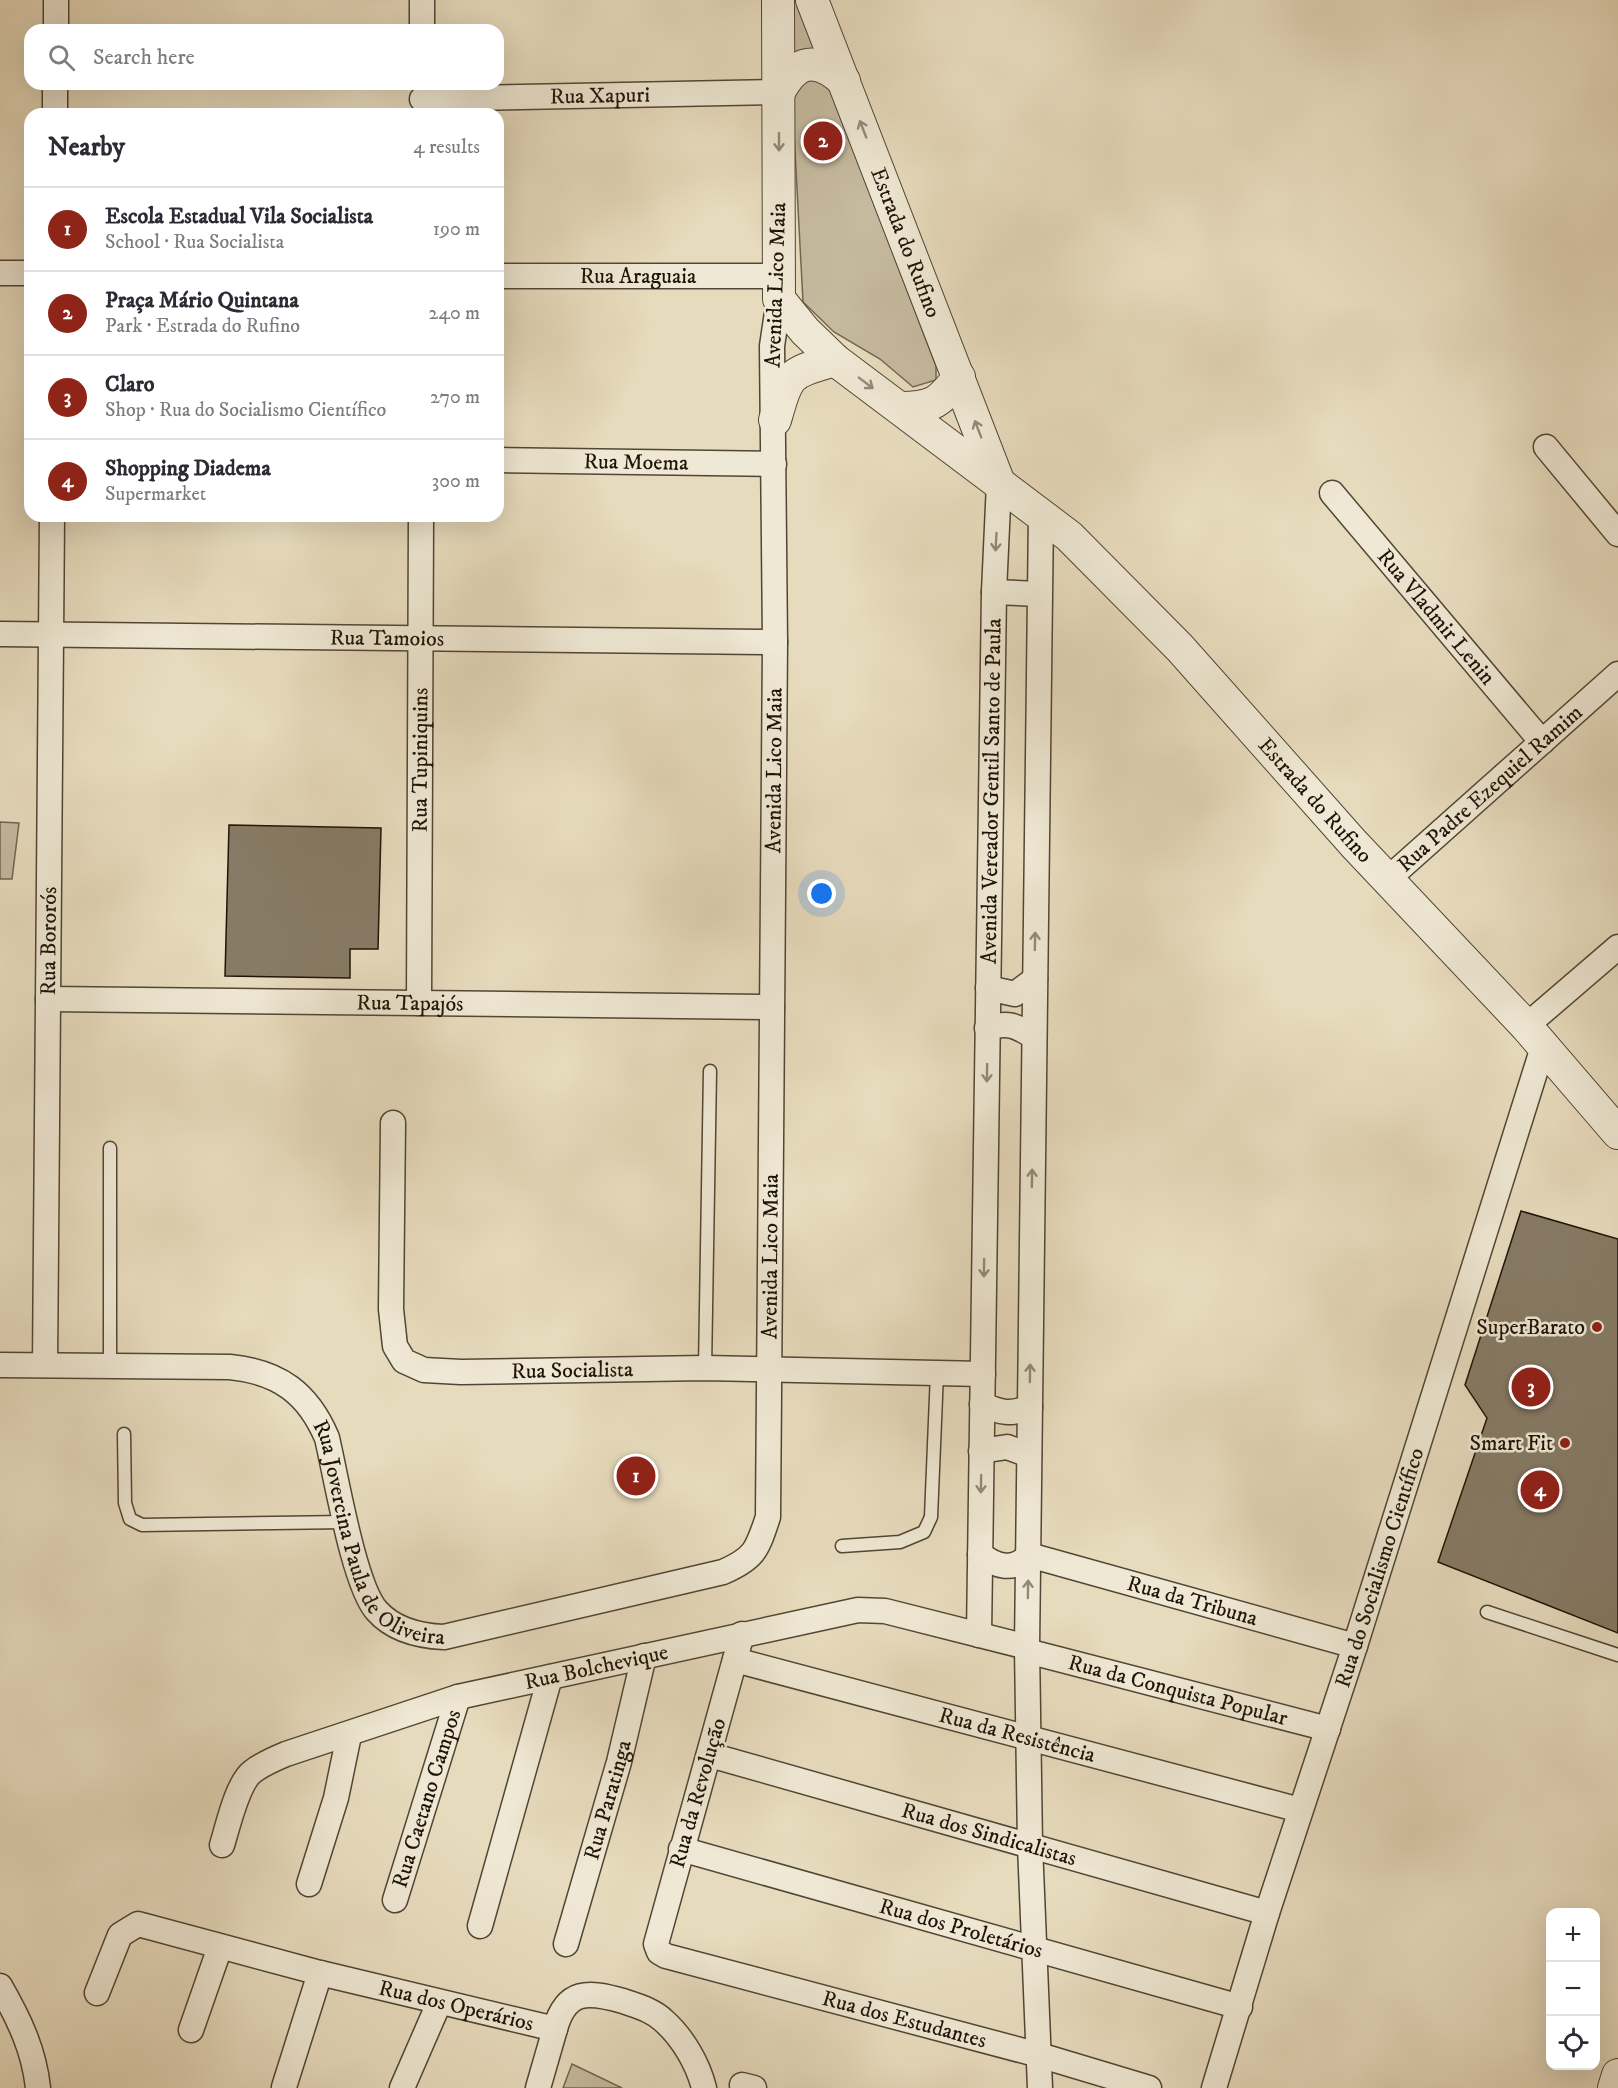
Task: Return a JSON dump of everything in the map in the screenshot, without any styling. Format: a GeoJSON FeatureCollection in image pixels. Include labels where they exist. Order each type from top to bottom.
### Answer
{"type":"FeatureCollection","features":[{"type":"Feature","properties":{"kind":"street"},"geometry":{"type":"LineString","coordinates":[[56,0],[56,24]]}},
{"type":"Feature","properties":{"kind":"street"},"geometry":{"type":"LineString","coordinates":[[422,0],[422,24]]}},
{"type":"Feature","properties":{"kind":"street","name":"Avenida Lico Maia"},"geometry":{"type":"LineString","coordinates":[[760,1540],[768,1517],[775,642],[775,420],[772,346],[778,288],[778,0]]}},
{"type":"Feature","properties":{"kind":"street","name":"Estrada do Rufino"},"geometry":{"type":"LineString","coordinates":[[813,0],[999,483]]}},
{"type":"Feature","properties":{"kind":"street"},"geometry":{"type":"LineString","coordinates":[[779,92],[786,78],[801,67],[812,64],[825,66],[844,81]]}},
{"type":"Feature","properties":{"kind":"street"},"geometry":{"type":"LineString","coordinates":[[55,90],[55,108]]}},
{"type":"Feature","properties":{"kind":"street","name":"Rua Xapuri"},"geometry":{"type":"LineString","coordinates":[[422,99],[779,92]]}},
{"type":"Feature","properties":{"kind":"street"},"geometry":{"type":"LineString","coordinates":[[0,273],[24,273]]}},
{"type":"Feature","properties":{"kind":"street","name":"Rua Araguaia"},"geometry":{"type":"LineString","coordinates":[[504,276],[778,288]]}},
{"type":"Feature","properties":{"kind":"street","name":"Estrada do Rufino"},"geometry":{"type":"LineString","coordinates":[[778,288],[805,331],[835,360],[1069,536],[1180,648],[1354,844],[1389,878],[1535,1037],[1618,1133]]}},
{"type":"Feature","properties":{"kind":"street"},"geometry":{"type":"LineString","coordinates":[[775,420],[785,387],[796,372],[835,360]]}},
{"type":"Feature","properties":{"kind":"street"},"geometry":{"type":"LineString","coordinates":[[900,408],[923,408],[942,399],[959,377]]}},
{"type":"Feature","properties":{"kind":"street"},"geometry":{"type":"LineString","coordinates":[[1546,447],[1618,534]]}},
{"type":"Feature","properties":{"kind":"street","name":"Rua Moema"},"geometry":{"type":"LineString","coordinates":[[504,460],[774,464]]}},
{"type":"Feature","properties":{"kind":"street","name":"Avenida Vereador Gentil Santo de Paula"},"geometry":{"type":"LineString","coordinates":[[979,1635],[994,592],[999,483]]}},
{"type":"Feature","properties":{"kind":"street","name":"Rua Vladmir Lenin"},"geometry":{"type":"LineString","coordinates":[[1332,492],[1542,742]]}},
{"type":"Feature","properties":{"kind":"street","name":"Avenida Vereador Gentil Santo de Paula"},"geometry":{"type":"LineString","coordinates":[[1040,2088],[1030,1845],[1027,1649],[1041,514]]}},
{"type":"Feature","properties":{"kind":"street","name":"Rua Bororós"},"geometry":{"type":"LineString","coordinates":[[45,1365],[52,522]]}},
{"type":"Feature","properties":{"kind":"street","name":"Rua Tupiniquins"},"geometry":{"type":"LineString","coordinates":[[419,1003],[421,522]]}},
{"type":"Feature","properties":{"kind":"street","name":"Avenida Vereador Gentil Santo de Paula"},"geometry":{"type":"LineString","coordinates":[[994,592],[1039,594]]}},
{"type":"Feature","properties":{"kind":"street","name":"Rua Tamoios"},"geometry":{"type":"LineString","coordinates":[[0,634],[775,642]]}},
{"type":"Feature","properties":{"kind":"street","name":"Rua Padre Ezequiel Ramim"},"geometry":{"type":"LineString","coordinates":[[1389,878],[1618,674]]}},
{"type":"Feature","properties":{"kind":"street"},"geometry":{"type":"LineString","coordinates":[[1535,1037],[1618,947]]}},
{"type":"Feature","properties":{"kind":"street","name":"Avenida Vereador Gentil Santo de Paula"},"geometry":{"type":"LineString","coordinates":[[988,988],[1015,994],[1035,979]]}},
{"type":"Feature","properties":{"kind":"street","name":"Rua Tapajós"},"geometry":{"type":"LineString","coordinates":[[48,999],[772,1007]]}},
{"type":"Feature","properties":{"kind":"street"},"geometry":{"type":"LineString","coordinates":[[987,1028],[1003,1023],[1015,1024],[1034,1037]]}},
{"type":"Feature","properties":{"kind":"street","name":"Rua do Socialismo Científico"},"geometry":{"type":"LineString","coordinates":[[1214,2088],[1267,1913],[1355,1646],[1535,1037]]}},
{"type":"Feature","properties":{"kind":"street","name":"Rua Socialista"},"geometry":{"type":"LineString","coordinates":[[393,1123],[390,1309],[395,1346],[404,1361],[424,1370],[461,1372],[705,1368],[983,1374]]}},
{"type":"Feature","properties":{"kind":"street","name":"Rua Jovercina Paula de Oliveira"},"geometry":{"type":"LineString","coordinates":[[0,1365],[230,1367],[257,1370],[281,1380],[300,1396],[317,1416],[327,1438],[362,1587],[377,1611],[398,1627],[423,1636],[444,1637],[723,1572],[748,1561],[760,1540]]}},
{"type":"Feature","properties":{"kind":"street"},"geometry":{"type":"LineString","coordinates":[[982,1404],[1007,1413],[1017,1413],[1030,1407]]}},
{"type":"Feature","properties":{"kind":"street"},"geometry":{"type":"LineString","coordinates":[[981,1451],[1007,1446],[1029,1455]]}},
{"type":"Feature","properties":{"kind":"street"},"geometry":{"type":"LineString","coordinates":[[980,1554],[991,1563],[1004,1567],[1022,1563],[1029,1555]]}},
{"type":"Feature","properties":{"kind":"street","name":"Rua da Tribuna"},"geometry":{"type":"LineString","coordinates":[[1029,1555],[1355,1646]]}},
{"type":"Feature","properties":{"kind":"street","name":"Rua Bolchevique"},"geometry":{"type":"LineString","coordinates":[[222,1845],[243,1784],[250,1773],[286,1754],[458,1697],[858,1610],[885,1611],[1027,1649]]}},
{"type":"Feature","properties":{"kind":"street","name":"Rua da Revolução"},"geometry":{"type":"LineString","coordinates":[[659,1952],[656,1944],[742,1634]]}},
{"type":"Feature","properties":{"kind":"street","name":"Rua da Conquista Popular"},"geometry":{"type":"LineString","coordinates":[[1027,1649],[1328,1729]]}},
{"type":"Feature","properties":{"kind":"street","name":"Rua Paratinga"},"geometry":{"type":"LineString","coordinates":[[566,1944],[619,1762],[644,1656]]}},
{"type":"Feature","properties":{"kind":"street","name":"Rua da Resistência"},"geometry":{"type":"LineString","coordinates":[[735,1660],[1300,1810]]}},
{"type":"Feature","properties":{"kind":"street"},"geometry":{"type":"LineString","coordinates":[[480,1926],[550,1677]]}},
{"type":"Feature","properties":{"kind":"street","name":"Rua Caetano Campos"},"geometry":{"type":"LineString","coordinates":[[395,1900],[458,1697]]}},
{"type":"Feature","properties":{"kind":"street"},"geometry":{"type":"LineString","coordinates":[[309,1884],[336,1798],[349,1735]]}},
{"type":"Feature","properties":{"kind":"street","name":"Rua dos Sindicalistas"},"geometry":{"type":"LineString","coordinates":[[710,1755],[1267,1913]]}},
{"type":"Feature","properties":{"kind":"street","name":"Rua dos Proletários"},"geometry":{"type":"LineString","coordinates":[[681,1849],[1035,1947],[1240,2007]]}},
{"type":"Feature","properties":{"kind":"street","name":"Rua dos Operários"},"geometry":{"type":"LineString","coordinates":[[97,1993],[120,1935],[126,1929],[138,1924],[320,1973],[555,2030],[559,2013],[569,2001],[585,1993],[644,2008],[663,2019],[679,2037],[701,2077],[704,2088]]}},
{"type":"Feature","properties":{"kind":"street"},"geometry":{"type":"LineString","coordinates":[[191,2030],[220,1947]]}},
{"type":"Feature","properties":{"kind":"street","name":"Rua dos Estudantes"},"geometry":{"type":"LineString","coordinates":[[659,1952],[666,1956],[1039,2055],[1149,2088]]}},
{"type":"Feature","properties":{"kind":"street"},"geometry":{"type":"LineString","coordinates":[[284,2087],[320,1973]]}},
{"type":"Feature","properties":{"kind":"street"},"geometry":{"type":"LineString","coordinates":[[0,1986],[22,2025],[36,2066],[38,2088]]}},
{"type":"Feature","properties":{"kind":"street"},"geometry":{"type":"LineString","coordinates":[[402,2088],[439,2003]]}},
{"type":"Feature","properties":{"kind":"street"},"geometry":{"type":"LineString","coordinates":[[538,2088],[555,2030]]}},
{"type":"Feature","properties":{"kind":"street"},"geometry":{"type":"LineString","coordinates":[[1614,2088],[1618,2075]]}},
{"type":"Feature","properties":{"kind":"lane"},"geometry":{"type":"LineString","coordinates":[[705,1368],[710,1071]]}},
{"type":"Feature","properties":{"kind":"lane"},"geometry":{"type":"LineString","coordinates":[[110,1148],[110,1366]]}},
{"type":"Feature","properties":{"kind":"lane"},"geometry":{"type":"LineString","coordinates":[[842,1546],[900,1542],[924,1532],[931,1516],[937,1373]]}},
{"type":"Feature","properties":{"kind":"lane"},"geometry":{"type":"LineString","coordinates":[[124,1434],[125,1503],[130,1519],[142,1525],[347,1522]]}},
{"type":"Feature","properties":{"kind":"lane"},"geometry":{"type":"LineString","coordinates":[[1487,1612],[1618,1655]]}},
{"type":"Feature","properties":{"kind":"shaded area"},"geometry":{"type":"Polygon","coordinates":[[[787,0],[796,0],[936,366],[936,380],[913,387],[880,359],[834,332],[803,302],[787,0]]]}},
{"type":"Feature","properties":{"kind":"shaded area"},"geometry":{"type":"Polygon","coordinates":[[[0,822],[19,823],[12,879],[0,879],[0,822]]]}},
{"type":"Feature","properties":{"kind":"shaded area"},"geometry":{"type":"Polygon","coordinates":[[[572,2064],[622,2088],[563,2088],[572,2064]]]}},
{"type":"Feature","properties":{"kind":"building"},"geometry":{"type":"Polygon","coordinates":[[[229,825],[381,828],[378,949],[350,949],[350,978],[225,976],[229,825]]]}},
{"type":"Feature","properties":{"kind":"building"},"geometry":{"type":"Polygon","coordinates":[[[1521,1211],[1618,1239],[1618,1633],[1438,1562],[1487,1418],[1465,1385],[1521,1211]]]}},
{"type":"Feature","properties":{"kind":"place","name":"Praça Mário Quintana"},"geometry":{"type":"Point","coordinates":[823,141]}},
{"type":"Feature","properties":{"kind":"place","name":"SuperBarato"},"geometry":{"type":"Point","coordinates":[1597,1327]}},
{"type":"Feature","properties":{"kind":"place","name":"Claro"},"geometry":{"type":"Point","coordinates":[1531,1387]}},
{"type":"Feature","properties":{"kind":"place","name":"Smart Fit"},"geometry":{"type":"Point","coordinates":[1565,1443]}},
{"type":"Feature","properties":{"kind":"place","name":"Escola Estadual Vila Socialista"},"geometry":{"type":"Point","coordinates":[636,1476]}},
{"type":"Feature","properties":{"kind":"place","name":"Shopping Diadema"},"geometry":{"type":"Point","coordinates":[1540,1490]}}]}
